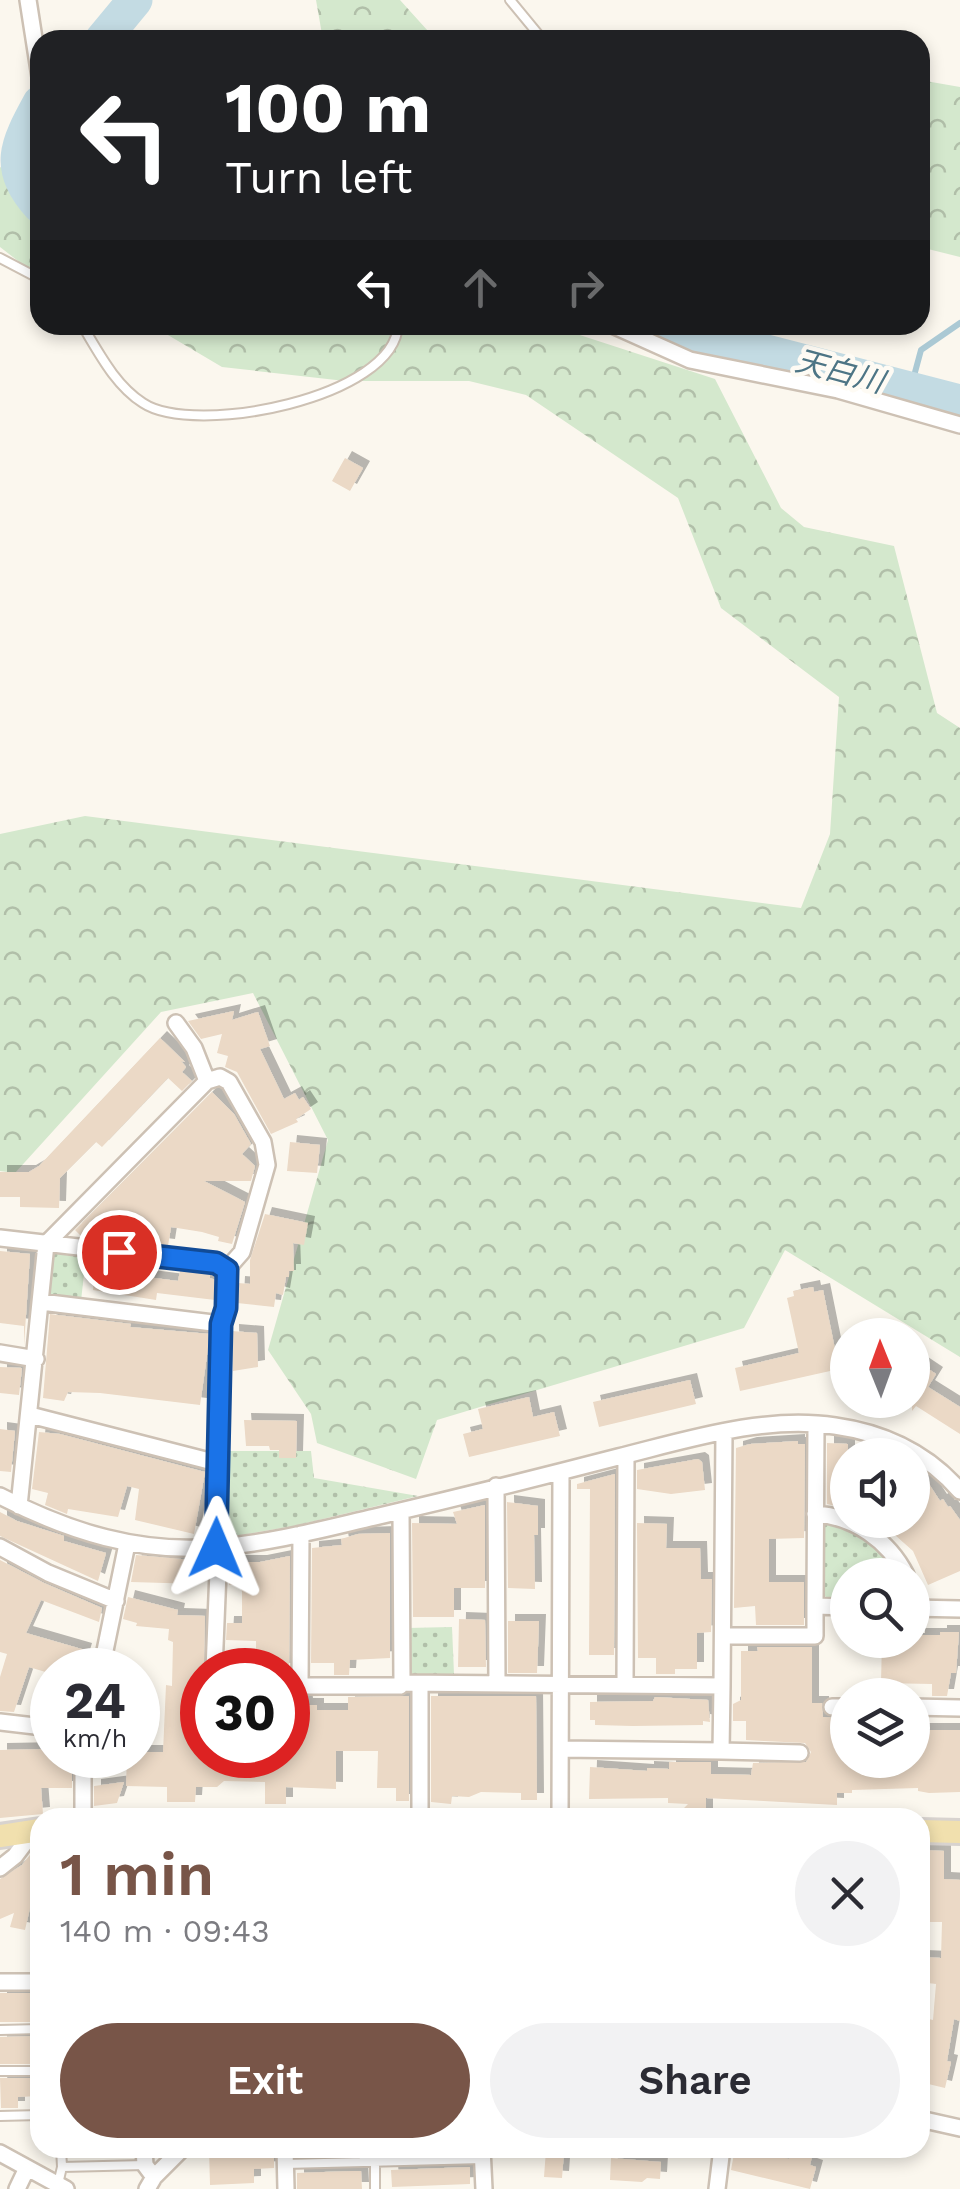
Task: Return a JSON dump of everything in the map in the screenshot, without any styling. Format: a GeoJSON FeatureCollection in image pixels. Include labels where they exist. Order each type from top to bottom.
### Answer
{"type":"FeatureCollection","features":[{"type":"Feature","properties":{"kind":"main road"},"geometry":{"type":"LineString","coordinates":[[930,1831],[960,1832]]}},
{"type":"Feature","properties":{"kind":"main road"},"geometry":{"type":"LineString","coordinates":[[0,1836],[30,1832]]}},
{"type":"Feature","properties":{"kind":"street"},"geometry":{"type":"LineString","coordinates":[[28,0],[32,30]]}},
{"type":"Feature","properties":{"kind":"street"},"geometry":{"type":"LineString","coordinates":[[634,335],[690,360],[838,390],[960,425]]}},
{"type":"Feature","properties":{"kind":"street"},"geometry":{"type":"LineString","coordinates":[[176,1023],[194,1048],[207,1081]]}},
{"type":"Feature","properties":{"kind":"street"},"geometry":{"type":"LineString","coordinates":[[19,1506],[46,1244],[207,1081],[220,1077],[228,1082],[266,1151],[267,1165],[242,1252],[227,1270],[226,1308],[221,1324],[215,1648]]}},
{"type":"Feature","properties":{"kind":"street"},"geometry":{"type":"LineString","coordinates":[[0,1238],[216,1263],[227,1270]]}},
{"type":"Feature","properties":{"kind":"street"},"geometry":{"type":"LineString","coordinates":[[41,1302],[221,1324]]}},
{"type":"Feature","properties":{"kind":"street"},"geometry":{"type":"LineString","coordinates":[[0,1353],[36,1358]]}},
{"type":"Feature","properties":{"kind":"street"},"geometry":{"type":"LineString","coordinates":[[30,1415],[218,1463]]}},
{"type":"Feature","properties":{"kind":"street"},"geometry":{"type":"LineString","coordinates":[[0,1496],[62,1526],[127,1544],[217,1548],[301,1534],[724,1432],[816,1425],[888,1438],[917,1453],[960,1491]]}},
{"type":"Feature","properties":{"kind":"street"},"geometry":{"type":"LineString","coordinates":[[724,1636],[815,1636],[816,1425]]}},
{"type":"Feature","properties":{"kind":"street"},"geometry":{"type":"LineString","coordinates":[[722,1751],[724,1432]]}},
{"type":"Feature","properties":{"kind":"street"},"geometry":{"type":"LineString","coordinates":[[625,1684],[626,1455]]}},
{"type":"Feature","properties":{"kind":"street"},"geometry":{"type":"LineString","coordinates":[[560,1808],[561,1472]]}},
{"type":"Feature","properties":{"kind":"street"},"geometry":{"type":"LineString","coordinates":[[496,1486],[497,1684]]}},
{"type":"Feature","properties":{"kind":"street"},"geometry":{"type":"LineString","coordinates":[[401,1510],[402,1683]]}},
{"type":"Feature","properties":{"kind":"street"},"geometry":{"type":"LineString","coordinates":[[815,1514],[843,1519],[874,1536],[896,1558]]}},
{"type":"Feature","properties":{"kind":"street"},"geometry":{"type":"LineString","coordinates":[[296,1648],[301,1534]]}},
{"type":"Feature","properties":{"kind":"street"},"geometry":{"type":"LineString","coordinates":[[106,1648],[127,1544]]}},
{"type":"Feature","properties":{"kind":"street"},"geometry":{"type":"LineString","coordinates":[[0,1547],[48,1573],[116,1601]]}},
{"type":"Feature","properties":{"kind":"street"},"geometry":{"type":"LineString","coordinates":[[815,1606],[830,1606]]}},
{"type":"Feature","properties":{"kind":"street"},"geometry":{"type":"LineString","coordinates":[[930,1608],[960,1609]]}},
{"type":"Feature","properties":{"kind":"street"},"geometry":{"type":"LineString","coordinates":[[420,1684],[420,1808]]}},
{"type":"Feature","properties":{"kind":"street"},"geometry":{"type":"LineString","coordinates":[[310,1686],[722,1686]]}},
{"type":"Feature","properties":{"kind":"street"},"geometry":{"type":"LineString","coordinates":[[930,1708],[960,1708]]}},
{"type":"Feature","properties":{"kind":"street"},"geometry":{"type":"LineString","coordinates":[[0,1722],[30,1725]]}},
{"type":"Feature","properties":{"kind":"street"},"geometry":{"type":"LineString","coordinates":[[561,1749],[800,1753]]}},
{"type":"Feature","properties":{"kind":"street"},"geometry":{"type":"LineString","coordinates":[[83,1778],[83,1808]]}},
{"type":"Feature","properties":{"kind":"street"},"geometry":{"type":"LineString","coordinates":[[0,1868],[30,1839]]}},
{"type":"Feature","properties":{"kind":"street"},"geometry":{"type":"LineString","coordinates":[[0,1982],[30,1982]]}},
{"type":"Feature","properties":{"kind":"street"},"geometry":{"type":"LineString","coordinates":[[930,2121],[960,2128]]}},
{"type":"Feature","properties":{"kind":"street"},"geometry":{"type":"LineString","coordinates":[[0,2153],[62,2187]]}},
{"type":"Feature","properties":{"kind":"street"},"geometry":{"type":"LineString","coordinates":[[149,2177],[171,2158]]}},
{"type":"Feature","properties":{"kind":"street"},"geometry":{"type":"LineString","coordinates":[[285,2158],[286,2189]]}},
{"type":"Feature","properties":{"kind":"street"},"geometry":{"type":"LineString","coordinates":[[482,2158],[484,2189]]}},
{"type":"Feature","properties":{"kind":"street"},"geometry":{"type":"LineString","coordinates":[[717,2189],[721,2158]]}},
{"type":"Feature","properties":{"kind":"street"},"geometry":{"type":"LineString","coordinates":[[17,2189],[27,2168]]}},
{"type":"Feature","properties":{"kind":"lane"},"geometry":{"type":"LineString","coordinates":[[510,0],[535,30]]}},
{"type":"Feature","properties":{"kind":"lane"},"geometry":{"type":"LineString","coordinates":[[0,258],[30,274]]}},
{"type":"Feature","properties":{"kind":"lane"},"geometry":{"type":"LineString","coordinates":[[88,335],[115,378],[145,405],[188,416],[256,412],[316,397],[371,371],[397,335]]}},
{"type":"Feature","properties":{"kind":"lane"},"geometry":{"type":"LineString","coordinates":[[0,2030],[30,2029]]}},
{"type":"Feature","properties":{"kind":"lane"},"geometry":{"type":"LineString","coordinates":[[0,2072],[30,2071]]}},
{"type":"Feature","properties":{"kind":"lane"},"geometry":{"type":"LineString","coordinates":[[0,2116],[30,2115]]}},
{"type":"Feature","properties":{"kind":"lane"},"geometry":{"type":"LineString","coordinates":[[62,2158],[62,2187]]}},
{"type":"Feature","properties":{"kind":"lane"},"geometry":{"type":"LineString","coordinates":[[311,2158],[364,2162],[423,2158]]}},
{"type":"Feature","properties":{"kind":"lane"},"geometry":{"type":"LineString","coordinates":[[364,2158],[364,2162]]}},
{"type":"Feature","properties":{"kind":"lane"},"geometry":{"type":"LineString","coordinates":[[375,2162],[375,2189]]}},
{"type":"Feature","properties":{"kind":"lane"},"geometry":{"type":"LineString","coordinates":[[62,2167],[149,2177]]}},
{"type":"Feature","properties":{"kind":"green space"},"geometry":{"type":"Polygon","coordinates":[[[316,0],[400,0],[427,30],[321,30],[316,0]]]}},
{"type":"Feature","properties":{"kind":"green space"},"geometry":{"type":"Polygon","coordinates":[[[930,82],[960,87],[960,257],[930,250],[930,82]]]}},
{"type":"Feature","properties":{"kind":"green space"},"geometry":{"type":"Polygon","coordinates":[[[0,167],[30,183],[30,270],[0,247],[0,167]]]}},
{"type":"Feature","properties":{"kind":"green space"},"geometry":{"type":"Polygon","coordinates":[[[168,335],[580,335],[715,379],[781,508],[804,527],[894,546],[937,713],[960,728],[960,1357],[930,1339],[930,1318],[896,1318],[785,1250],[744,1328],[437,1420],[416,1479],[317,1443],[311,1414],[268,1350],[328,1140],[253,993],[161,1012],[15,1173],[0,1171],[0,834],[85,816],[801,908],[830,834],[839,697],[721,608],[678,498],[526,395],[469,381],[345,381],[222,367],[168,335]]]}},
{"type":"Feature","properties":{"kind":"green space"},"geometry":{"type":"Polygon","coordinates":[[[56,1253],[86,1256],[81,1301],[51,1298],[47,1293],[51,1257],[56,1253]]]}},
{"type":"Feature","properties":{"kind":"green space"},"geometry":{"type":"Polygon","coordinates":[[[227,1451],[311,1451],[314,1478],[418,1496],[294,1526],[229,1537],[223,1530],[227,1451]]]}},
{"type":"Feature","properties":{"kind":"green space"},"geometry":{"type":"Polygon","coordinates":[[[830,1522],[830,1538],[863,1538],[886,1558],[830,1558],[830,1601],[824,1595],[823,1524],[830,1522]]]}},
{"type":"Feature","properties":{"kind":"green space"},"geometry":{"type":"Polygon","coordinates":[[[452,1627],[454,1674],[413,1675],[407,1668],[407,1628],[452,1627]]]}},
{"type":"Feature","properties":{"kind":"building"},"geometry":{"type":"Polygon","coordinates":[[[345,458],[363,468],[350,491],[332,481],[345,458]]]}},
{"type":"Feature","properties":{"kind":"building"},"geometry":{"type":"Polygon","coordinates":[[[234,1011],[232,1020],[258,1012],[270,1046],[260,1049],[284,1099],[295,1093],[311,1109],[296,1119],[298,1122],[271,1134],[237,1072],[225,1067],[228,1056],[217,1053],[222,1034],[201,1039],[188,1021],[234,1011]]]}},
{"type":"Feature","properties":{"kind":"building"},"geometry":{"type":"Polygon","coordinates":[[[160,1038],[185,1062],[181,1061],[186,1067],[182,1072],[192,1081],[182,1091],[168,1078],[102,1147],[96,1142],[60,1178],[59,1208],[20,1207],[20,1197],[0,1197],[0,1172],[29,1172],[39,1166],[160,1038]]]}},
{"type":"Feature","properties":{"kind":"building"},"geometry":{"type":"Polygon","coordinates":[[[212,1092],[234,1114],[251,1144],[242,1154],[255,1166],[251,1181],[204,1181],[245,1202],[232,1244],[202,1232],[171,1227],[168,1246],[81,1236],[75,1230],[212,1092]]]}},
{"type":"Feature","properties":{"kind":"building"},"geometry":{"type":"Polygon","coordinates":[[[290,1142],[320,1145],[317,1173],[287,1171],[290,1142]]]}},
{"type":"Feature","properties":{"kind":"building"},"geometry":{"type":"Polygon","coordinates":[[[265,1214],[308,1223],[304,1245],[293,1243],[294,1271],[286,1277],[283,1295],[276,1293],[274,1307],[237,1303],[238,1283],[250,1284],[250,1260],[265,1214]]]}},
{"type":"Feature","properties":{"kind":"building"},"geometry":{"type":"Polygon","coordinates":[[[0,1251],[30,1254],[24,1346],[24,1326],[0,1323],[0,1251]]]}},
{"type":"Feature","properties":{"kind":"building"},"geometry":{"type":"Polygon","coordinates":[[[96,1260],[128,1264],[127,1272],[131,1275],[178,1281],[180,1271],[210,1275],[215,1280],[215,1300],[157,1293],[156,1300],[93,1290],[96,1260]]]}},
{"type":"Feature","properties":{"kind":"building"},"geometry":{"type":"Polygon","coordinates":[[[813,1287],[814,1292],[823,1290],[830,1325],[830,1371],[740,1391],[735,1368],[799,1353],[787,1298],[794,1296],[793,1291],[813,1287]]]}},
{"type":"Feature","properties":{"kind":"building"},"geometry":{"type":"Polygon","coordinates":[[[50,1314],[210,1334],[200,1405],[100,1393],[68,1392],[64,1401],[43,1398],[50,1314]]]}},
{"type":"Feature","properties":{"kind":"building"},"geometry":{"type":"Polygon","coordinates":[[[232,1331],[257,1333],[258,1367],[233,1371],[232,1331]]]}},
{"type":"Feature","properties":{"kind":"building"},"geometry":{"type":"Polygon","coordinates":[[[0,1367],[22,1368],[19,1395],[0,1393],[0,1367]]]}},
{"type":"Feature","properties":{"kind":"building"},"geometry":{"type":"Polygon","coordinates":[[[690,1380],[696,1404],[599,1427],[593,1402],[690,1380]]]}},
{"type":"Feature","properties":{"kind":"building"},"geometry":{"type":"Polygon","coordinates":[[[930,1388],[960,1407],[960,1434],[930,1415],[930,1388]]]}},
{"type":"Feature","properties":{"kind":"building"},"geometry":{"type":"Polygon","coordinates":[[[529,1397],[533,1417],[554,1412],[560,1436],[469,1457],[463,1434],[483,1429],[478,1409],[529,1397]]]}},
{"type":"Feature","properties":{"kind":"building"},"geometry":{"type":"Polygon","coordinates":[[[244,1420],[297,1421],[296,1458],[279,1458],[279,1450],[270,1450],[269,1446],[246,1446],[244,1420]]]}},
{"type":"Feature","properties":{"kind":"building"},"geometry":{"type":"Polygon","coordinates":[[[0,1429],[15,1431],[11,1472],[0,1471],[0,1429]]]}},
{"type":"Feature","properties":{"kind":"building"},"geometry":{"type":"Polygon","coordinates":[[[39,1432],[205,1472],[194,1534],[135,1520],[139,1489],[127,1486],[118,1517],[68,1509],[67,1514],[45,1505],[48,1493],[32,1489],[39,1432]]]}},
{"type":"Feature","properties":{"kind":"building"},"geometry":{"type":"Polygon","coordinates":[[[798,1441],[805,1444],[804,1538],[769,1539],[769,1582],[804,1582],[804,1625],[756,1625],[755,1606],[734,1608],[736,1448],[798,1441]]]}},
{"type":"Feature","properties":{"kind":"building"},"geometry":{"type":"Polygon","coordinates":[[[827,1443],[830,1505],[827,1504],[827,1443]]]}},
{"type":"Feature","properties":{"kind":"building"},"geometry":{"type":"Polygon","coordinates":[[[698,1459],[702,1462],[705,1490],[671,1494],[637,1489],[637,1470],[698,1459]]]}},
{"type":"Feature","properties":{"kind":"building"},"geometry":{"type":"Polygon","coordinates":[[[615,1474],[614,1655],[589,1655],[590,1489],[577,1489],[577,1484],[615,1474]]]}},
{"type":"Feature","properties":{"kind":"building"},"geometry":{"type":"Polygon","coordinates":[[[930,1486],[960,1520],[960,1571],[930,1584],[930,1558],[916,1558],[898,1538],[930,1538],[930,1486]]]}},
{"type":"Feature","properties":{"kind":"building"},"geometry":{"type":"Polygon","coordinates":[[[507,1502],[538,1506],[535,1589],[508,1588],[507,1502]]]}},
{"type":"Feature","properties":{"kind":"building"},"geometry":{"type":"Polygon","coordinates":[[[485,1505],[485,1588],[454,1588],[454,1617],[413,1617],[412,1523],[457,1524],[453,1512],[485,1505]]]}},
{"type":"Feature","properties":{"kind":"building"},"geometry":{"type":"Polygon","coordinates":[[[0,1512],[64,1536],[64,1541],[106,1553],[98,1581],[0,1536],[0,1512]]]}},
{"type":"Feature","properties":{"kind":"building"},"geometry":{"type":"Polygon","coordinates":[[[637,1523],[667,1524],[666,1548],[700,1548],[701,1579],[712,1579],[711,1632],[697,1633],[697,1669],[656,1674],[656,1658],[638,1658],[637,1523]]]}},
{"type":"Feature","properties":{"kind":"building"},"geometry":{"type":"Polygon","coordinates":[[[390,1533],[390,1658],[350,1660],[349,1675],[334,1675],[334,1663],[311,1663],[312,1548],[342,1545],[341,1539],[358,1534],[390,1533]]]}},
{"type":"Feature","properties":{"kind":"building"},"geometry":{"type":"Polygon","coordinates":[[[136,1555],[204,1561],[206,1577],[198,1577],[198,1584],[131,1582],[136,1555]]]}},
{"type":"Feature","properties":{"kind":"building"},"geometry":{"type":"Polygon","coordinates":[[[290,1556],[289,1648],[256,1648],[256,1641],[226,1640],[227,1623],[242,1623],[242,1592],[240,1585],[229,1585],[230,1562],[290,1556]]]}},
{"type":"Feature","properties":{"kind":"building"},"geometry":{"type":"Polygon","coordinates":[[[0,1560],[102,1608],[99,1622],[41,1600],[26,1633],[78,1648],[30,1648],[30,1667],[14,1712],[0,1711],[0,1677],[7,1654],[0,1652],[0,1560]]]}},
{"type":"Feature","properties":{"kind":"building"},"geometry":{"type":"Polygon","coordinates":[[[128,1597],[178,1610],[177,1615],[205,1616],[204,1648],[180,1648],[180,1778],[310,1778],[310,1705],[317,1705],[317,1710],[348,1710],[348,1697],[409,1696],[409,1801],[396,1801],[396,1788],[377,1788],[378,1751],[336,1751],[336,1789],[286,1787],[286,1804],[265,1804],[265,1782],[224,1781],[217,1787],[196,1787],[195,1802],[167,1802],[167,1787],[126,1786],[126,1778],[160,1778],[166,1685],[172,1686],[173,1642],[168,1640],[169,1629],[136,1626],[137,1623],[123,1619],[128,1597]]]}},
{"type":"Feature","properties":{"kind":"building"},"geometry":{"type":"Polygon","coordinates":[[[459,1619],[485,1620],[486,1667],[458,1667],[459,1619]]]}},
{"type":"Feature","properties":{"kind":"building"},"geometry":{"type":"Polygon","coordinates":[[[508,1621],[539,1621],[537,1673],[508,1673],[508,1621]]]}},
{"type":"Feature","properties":{"kind":"building"},"geometry":{"type":"Polygon","coordinates":[[[959,1632],[956,1673],[951,1673],[947,1696],[932,1696],[930,1678],[881,1678],[882,1658],[930,1658],[930,1635],[959,1632]]]}},
{"type":"Feature","properties":{"kind":"building"},"geometry":{"type":"Polygon","coordinates":[[[757,1647],[812,1647],[812,1703],[822,1703],[823,1717],[830,1717],[830,1778],[930,1778],[930,1730],[960,1730],[960,1792],[929,1793],[918,1788],[852,1790],[837,1793],[837,1805],[706,1798],[706,1808],[684,1808],[688,1804],[668,1803],[668,1798],[589,1799],[590,1767],[647,1771],[669,1769],[669,1762],[711,1762],[711,1774],[751,1775],[753,1763],[806,1762],[811,1752],[805,1743],[746,1740],[746,1721],[733,1721],[733,1704],[741,1700],[741,1651],[758,1651],[757,1647]]]}},
{"type":"Feature","properties":{"kind":"building"},"geometry":{"type":"Polygon","coordinates":[[[431,1696],[536,1696],[537,1800],[521,1800],[521,1793],[481,1792],[469,1797],[452,1796],[451,1804],[431,1802],[431,1696]]]}},
{"type":"Feature","properties":{"kind":"building"},"geometry":{"type":"Polygon","coordinates":[[[655,1697],[708,1700],[710,1722],[633,1726],[595,1725],[595,1720],[590,1720],[590,1702],[653,1701],[655,1697]]]}},
{"type":"Feature","properties":{"kind":"building"},"geometry":{"type":"Polygon","coordinates":[[[30,1749],[30,1778],[72,1778],[72,1788],[41,1788],[43,1808],[30,1808],[30,1815],[0,1818],[0,1750],[30,1749]]]}},
{"type":"Feature","properties":{"kind":"building"},"geometry":{"type":"Polygon","coordinates":[[[124,1782],[117,1803],[94,1806],[94,1786],[124,1782]]]}},
{"type":"Feature","properties":{"kind":"building"},"geometry":{"type":"Polygon","coordinates":[[[930,1850],[944,1851],[944,1879],[960,1880],[960,2021],[954,2019],[945,2088],[930,2084],[930,2019],[933,2020],[936,1984],[930,1983],[930,1957],[941,1958],[942,1922],[930,1922],[930,1850]]]}},
{"type":"Feature","properties":{"kind":"building"},"geometry":{"type":"Polygon","coordinates":[[[30,1855],[30,1908],[25,1930],[10,1927],[14,1913],[0,1919],[0,1879],[30,1855]]]}},
{"type":"Feature","properties":{"kind":"building"},"geometry":{"type":"Polygon","coordinates":[[[0,1993],[30,1993],[30,2022],[0,2022],[0,1993]]]}},
{"type":"Feature","properties":{"kind":"building"},"geometry":{"type":"Polygon","coordinates":[[[30,2036],[30,2064],[0,2064],[0,2037],[30,2036]]]}},
{"type":"Feature","properties":{"kind":"building"},"geometry":{"type":"Polygon","coordinates":[[[0,2078],[30,2078],[30,2096],[18,2097],[18,2108],[1,2108],[0,2078]]]}},
{"type":"Feature","properties":{"kind":"building"},"geometry":{"type":"Polygon","coordinates":[[[209,2158],[274,2158],[274,2168],[254,2169],[254,2183],[210,2185],[209,2158]]]}},
{"type":"Feature","properties":{"kind":"building"},"geometry":{"type":"Polygon","coordinates":[[[545,2158],[563,2158],[562,2178],[544,2177],[545,2158]]]}},
{"type":"Feature","properties":{"kind":"building"},"geometry":{"type":"Polygon","coordinates":[[[611,2158],[661,2162],[660,2179],[610,2180],[611,2158]]]}},
{"type":"Feature","properties":{"kind":"building"},"geometry":{"type":"Polygon","coordinates":[[[733,2158],[812,2158],[810,2165],[816,2167],[810,2189],[731,2170],[733,2158]]]}},
{"type":"Feature","properties":{"kind":"building"},"geometry":{"type":"Polygon","coordinates":[[[470,2167],[470,2184],[392,2187],[391,2170],[470,2167]]]}},
{"type":"Feature","properties":{"kind":"building"},"geometry":{"type":"Polygon","coordinates":[[[361,2171],[362,2189],[297,2189],[297,2173],[361,2171]]]}},
{"type":"Feature","properties":{"kind":"waterway","name":"天白川"},"geometry":{"type":"LineString","coordinates":[[110,30],[135,0]]}},
{"type":"Feature","properties":{"kind":"waterway","name":"天白川"},"geometry":{"type":"LineString","coordinates":[[30,122],[18,156],[22,180],[30,193]]}},
{"type":"Feature","properties":{"kind":"waterway"},"geometry":{"type":"LineString","coordinates":[[911,387],[921,350],[960,323]]}},
{"type":"Feature","properties":{"kind":"waterway","name":"天白川"},"geometry":{"type":"LineString","coordinates":[[701,335],[960,402]]}},
{"type":"Feature","properties":{"kind":"route"},"geometry":{"type":"LineString","coordinates":[[119,1252],[216,1263],[227,1270],[226,1308],[221,1324],[216,1548]]}}]}
